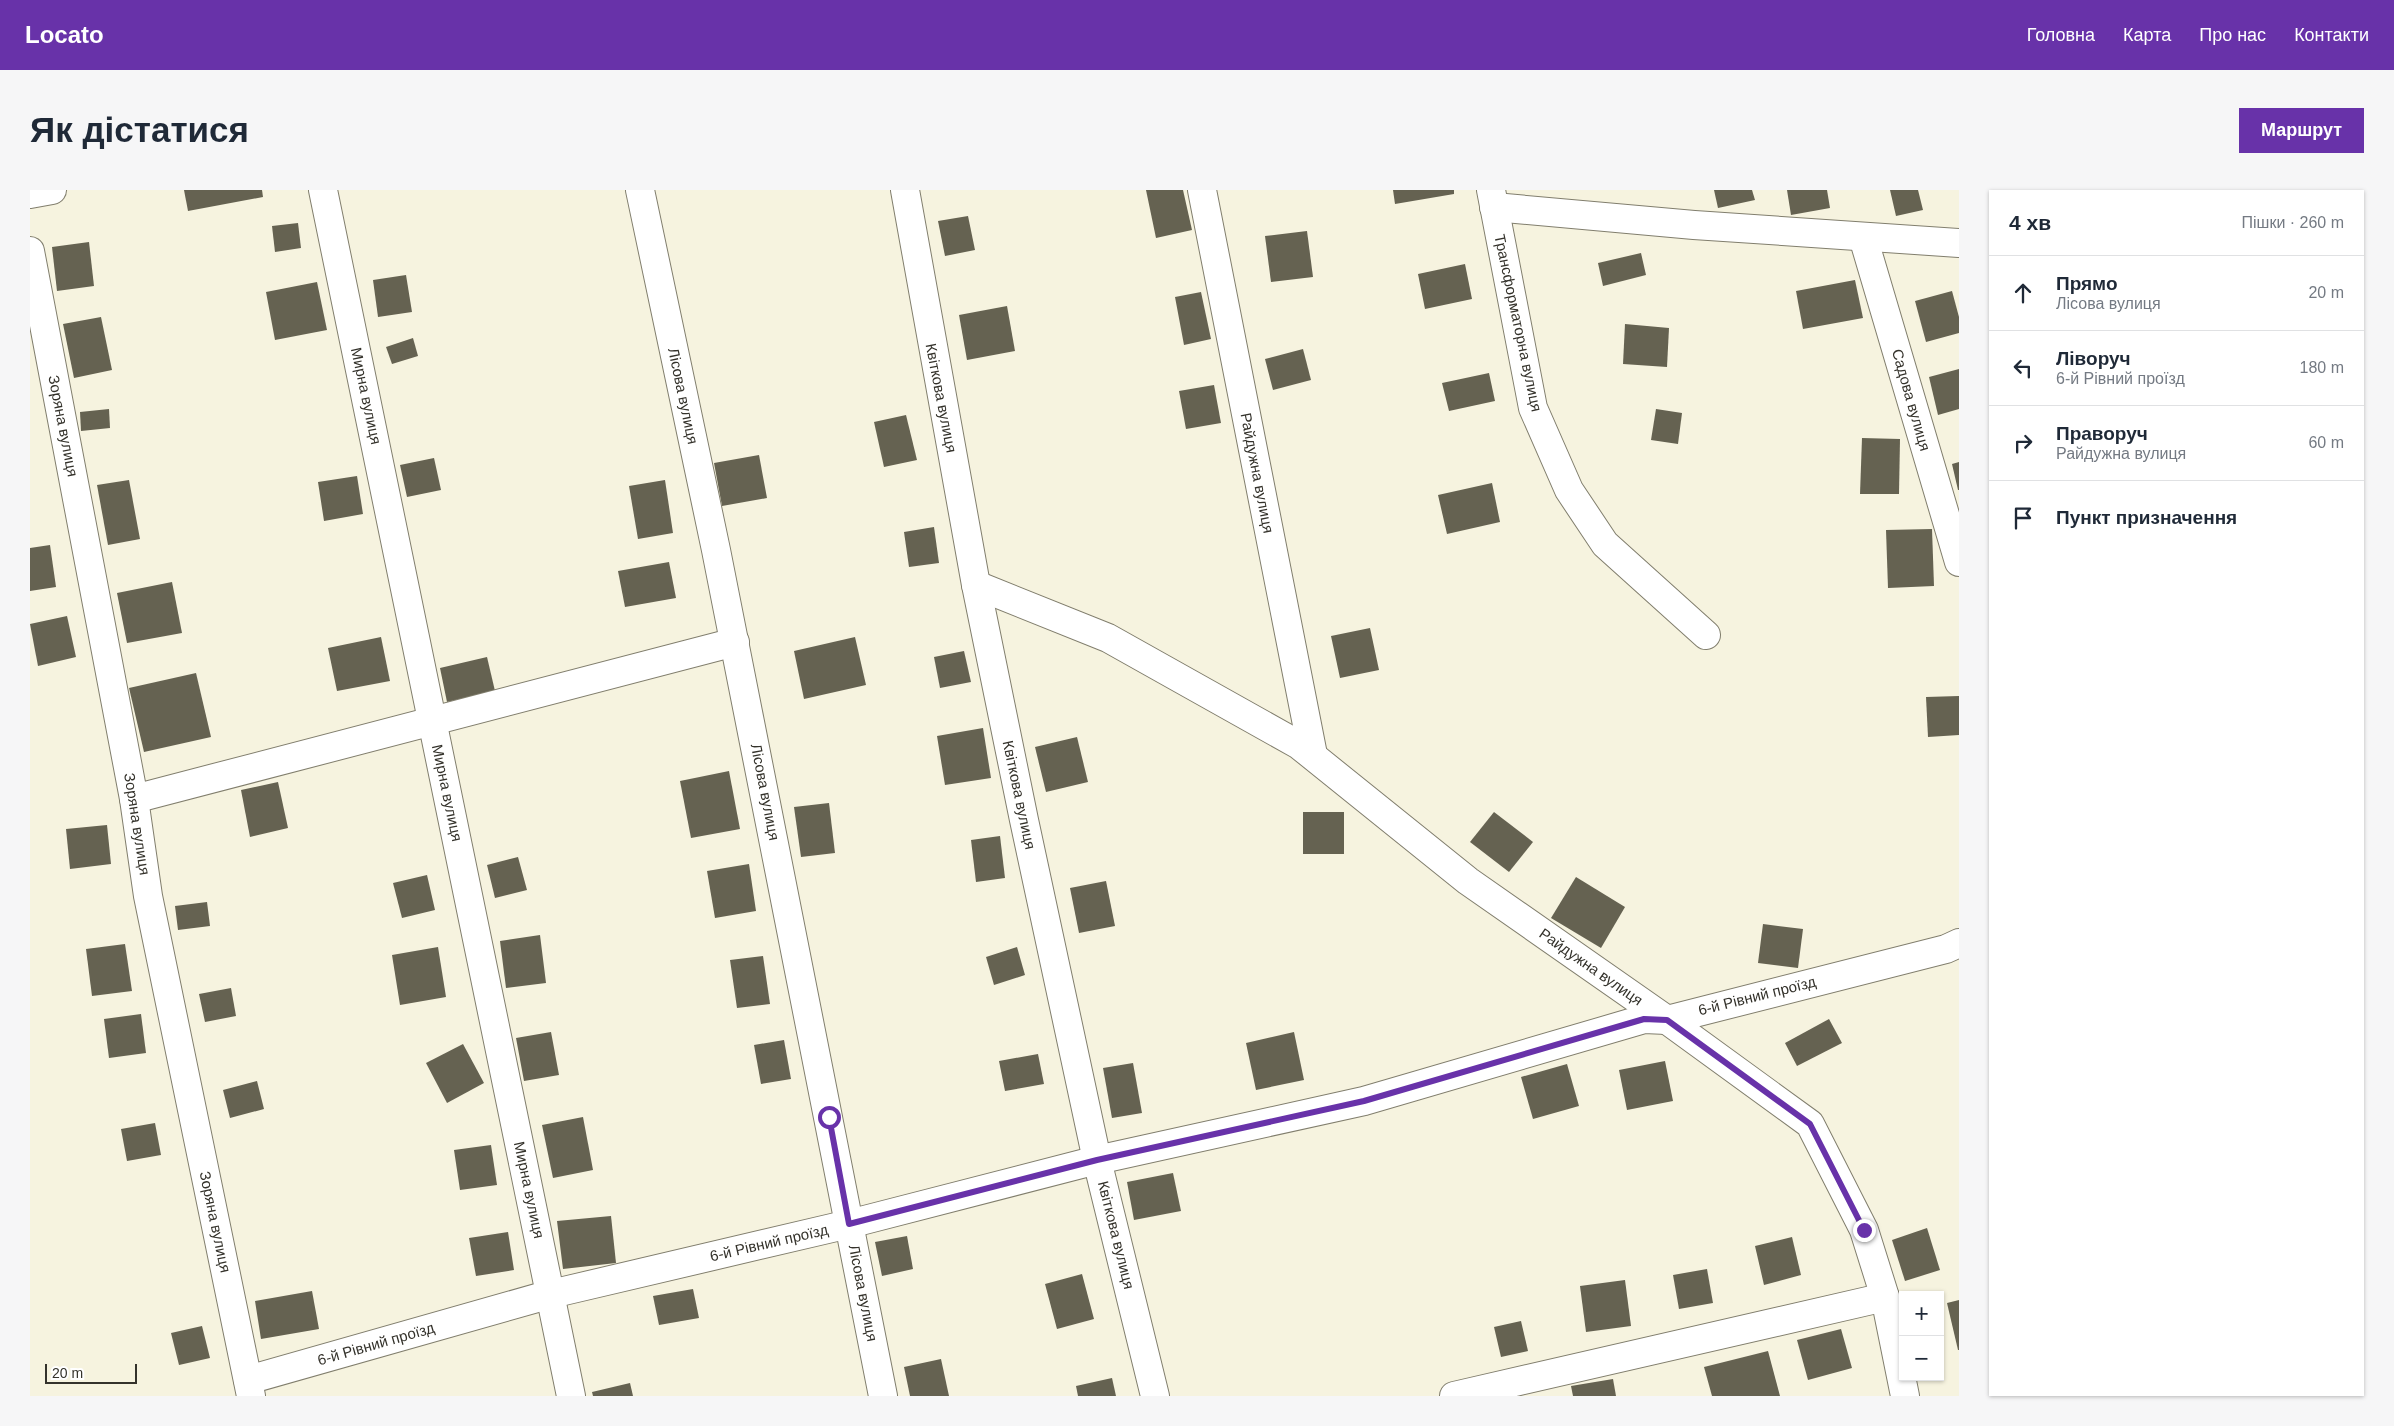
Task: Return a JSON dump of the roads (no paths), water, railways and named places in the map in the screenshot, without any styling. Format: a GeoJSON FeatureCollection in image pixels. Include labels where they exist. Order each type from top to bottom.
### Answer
{"type":"FeatureCollection","features":[{"type":"Feature","properties":{"kind":"street"},"geometry":{"type":"LineString","coordinates":[[30,194],[52,190]]}},
{"type":"Feature","properties":{"kind":"street","name":"Мирна вулиця"},"geometry":{"type":"LineString","coordinates":[[323,190],[571,1396]]}},
{"type":"Feature","properties":{"kind":"street","name":"Лісова вулиця"},"geometry":{"type":"LineString","coordinates":[[640,190],[735,642],[883,1396]]}},
{"type":"Feature","properties":{"kind":"street","name":"Квіткова вулиця"},"geometry":{"type":"LineString","coordinates":[[904,190],[976,585],[1097,1160],[1155,1396]]}},
{"type":"Feature","properties":{"kind":"street","name":"Райдужна вулиця"},"geometry":{"type":"LineString","coordinates":[[1202,190],[1312,755]]}},
{"type":"Feature","properties":{"kind":"street"},"geometry":{"type":"LineString","coordinates":[[1492,198],[1694,225],[1959,243]]}},
{"type":"Feature","properties":{"kind":"street","name":"Трансформаторна вулиця"},"geometry":{"type":"LineString","coordinates":[[1492,198],[1533,408],[1569,490],[1604,544],[1706,635]]}},
{"type":"Feature","properties":{"kind":"street","name":"Садова вулиця"},"geometry":{"type":"LineString","coordinates":[[1863,237],[1959,562]]}},
{"type":"Feature","properties":{"kind":"street","name":"Зоряна вулиця"},"geometry":{"type":"LineString","coordinates":[[30,251],[134,799],[148,896],[249,1388]]}},
{"type":"Feature","properties":{"kind":"street","name":"Райдужна вулиця"},"geometry":{"type":"LineString","coordinates":[[976,585],[1108,638],[1299,745],[1468,882],[1667,1020],[1810,1124],[1864,1230],[1885,1296],[1905,1396]]}},
{"type":"Feature","properties":{"kind":"street"},"geometry":{"type":"LineString","coordinates":[[134,799],[735,642]]}},
{"type":"Feature","properties":{"kind":"street","name":"6-й Рівний проїзд"},"geometry":{"type":"LineString","coordinates":[[249,1388],[551,1294],[849,1224],[1097,1160],[1364,1101],[1644,1019],[1667,1020],[1946,949],[1959,943]]}},
{"type":"Feature","properties":{"kind":"street"},"geometry":{"type":"LineString","coordinates":[[1454,1396],[1885,1296]]}}]}
